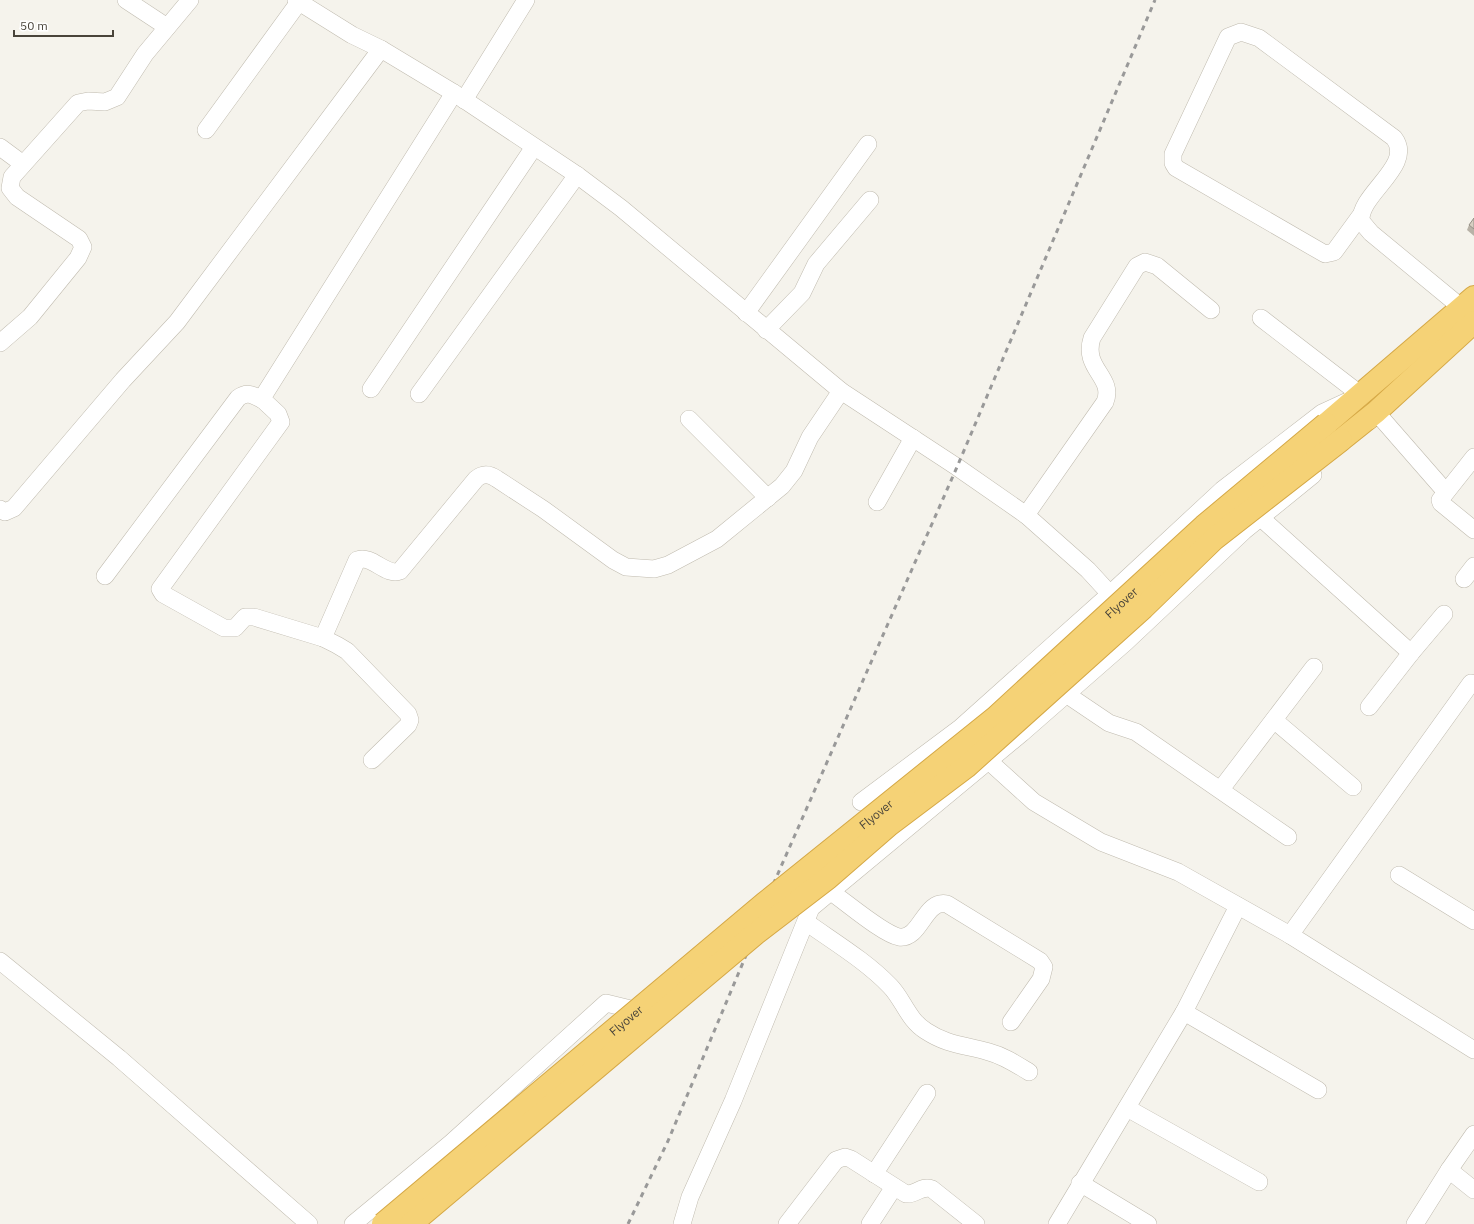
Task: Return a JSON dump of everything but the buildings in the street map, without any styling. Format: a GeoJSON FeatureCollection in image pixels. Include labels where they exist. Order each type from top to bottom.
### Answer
{"type":"FeatureCollection","features":[{"type":"Feature","properties":{"kind":"highway","name":"Flyover"},"geometry":{"type":"LineString","coordinates":[[383,1224],[765,903],[996,717],[1204,526],[1361,395],[1470,309]]}},
{"type":"Feature","properties":{"kind":"highway","name":"Flyover"},"geometry":{"type":"LineString","coordinates":[[411,1224],[755,934],[828,878],[890,825],[966,766],[1143,608],[1214,539],[1376,412],[1470,309]]}},
{"type":"Feature","properties":{"kind":"street"},"geometry":{"type":"LineString","coordinates":[[126,0],[167,27]]}},
{"type":"Feature","properties":{"kind":"street"},"geometry":{"type":"LineString","coordinates":[[0,343],[30,318],[78,258],[83,248],[79,239],[13,192],[10,188],[12,177],[78,103],[88,101],[105,102],[117,97],[145,54],[190,0]]}},
{"type":"Feature","properties":{"kind":"street"},"geometry":{"type":"LineString","coordinates":[[263,400],[264,395],[459,97],[526,0]]}},
{"type":"Feature","properties":{"kind":"street"},"geometry":{"type":"LineString","coordinates":[[206,130],[297,1],[352,35],[381,48],[459,97],[577,175],[621,208],[841,391],[1026,515],[1088,570],[1110,594]]}},
{"type":"Feature","properties":{"kind":"street"},"geometry":{"type":"LineString","coordinates":[[1361,215],[1334,252],[1325,254],[1176,168],[1173,163],[1173,154],[1228,37],[1241,32],[1259,38],[1398,142],[1400,149],[1396,162],[1362,210],[1361,215],[1364,226],[1470,309]]}},
{"type":"Feature","properties":{"kind":"street"},"geometry":{"type":"LineString","coordinates":[[0,510],[5,512],[14,508],[123,380],[177,322],[381,48]]}},
{"type":"Feature","properties":{"kind":"street"},"geometry":{"type":"LineString","coordinates":[[746,313],[868,144]]}},
{"type":"Feature","properties":{"kind":"street"},"geometry":{"type":"LineString","coordinates":[[0,147],[23,164]]}},
{"type":"Feature","properties":{"kind":"street"},"geometry":{"type":"LineString","coordinates":[[372,389],[534,147]]}},
{"type":"Feature","properties":{"kind":"street"},"geometry":{"type":"LineString","coordinates":[[419,394],[577,175]]}},
{"type":"Feature","properties":{"kind":"street"},"geometry":{"type":"LineString","coordinates":[[766,330],[802,293],[816,264],[870,200]]}},
{"type":"Feature","properties":{"kind":"street"},"geometry":{"type":"LineString","coordinates":[[1026,515],[1105,402],[1107,392],[1106,385],[1093,364],[1089,354],[1089,347],[1092,338],[1138,266],[1145,262],[1157,266],[1211,310]]}},
{"type":"Feature","properties":{"kind":"street"},"geometry":{"type":"LineString","coordinates":[[861,802],[960,728],[1110,594],[1222,490],[1322,413],[1361,395],[1261,318]]}},
{"type":"Feature","properties":{"kind":"street"},"geometry":{"type":"LineString","coordinates":[[323,638],[357,560],[365,559],[393,572],[400,571],[480,476],[488,475],[497,479],[543,509],[613,560],[626,567],[654,569],[690,556],[717,539],[768,498],[788,479],[810,437],[841,391]]}},
{"type":"Feature","properties":{"kind":"street"},"geometry":{"type":"LineString","coordinates":[[105,576],[238,398],[243,395],[252,394],[263,400],[278,414],[280,422],[160,590],[163,594],[224,628],[235,628],[245,617],[254,617],[323,638],[347,651],[408,714],[410,720],[408,724],[372,760]]}},
{"type":"Feature","properties":{"kind":"street"},"geometry":{"type":"LineString","coordinates":[[682,1224],[690,1197],[733,1101],[811,908],[988,762],[1126,642],[1261,518],[1339,454],[1376,412],[1445,491]]}},
{"type":"Feature","properties":{"kind":"street"},"geometry":{"type":"LineString","coordinates":[[689,419],[768,498]]}},
{"type":"Feature","properties":{"kind":"street"},"geometry":{"type":"LineString","coordinates":[[877,502],[913,438]]}},
{"type":"Feature","properties":{"kind":"street"},"geometry":{"type":"LineString","coordinates":[[1474,457],[1445,491],[1440,500],[1441,503],[1474,530]]}},
{"type":"Feature","properties":{"kind":"street"},"geometry":{"type":"LineString","coordinates":[[1261,518],[1411,653]]}},
{"type":"Feature","properties":{"kind":"street"},"geometry":{"type":"LineString","coordinates":[[1369,707],[1411,653],[1444,614]]}},
{"type":"Feature","properties":{"kind":"street"},"geometry":{"type":"LineString","coordinates":[[1222,790],[1314,667]]}},
{"type":"Feature","properties":{"kind":"street"},"geometry":{"type":"LineString","coordinates":[[1290,935],[1471,683]]}},
{"type":"Feature","properties":{"kind":"street"},"geometry":{"type":"LineString","coordinates":[[1066,694],[1109,723],[1136,732],[1288,837]]}},
{"type":"Feature","properties":{"kind":"street"},"geometry":{"type":"LineString","coordinates":[[1274,720],[1353,787]]}},
{"type":"Feature","properties":{"kind":"street"},"geometry":{"type":"LineString","coordinates":[[960,728],[988,762],[1034,802],[1101,842],[1178,872],[1290,935],[1474,1050]]}},
{"type":"Feature","properties":{"kind":"street"},"geometry":{"type":"LineString","coordinates":[[1399,875],[1474,921]]}},
{"type":"Feature","properties":{"kind":"street"},"geometry":{"type":"LineString","coordinates":[[831,892],[873,922],[899,937],[909,935],[935,906],[943,903],[947,904],[1040,961],[1044,967],[1041,979],[1011,1022]]}},
{"type":"Feature","properties":{"kind":"street"},"geometry":{"type":"LineString","coordinates":[[1056,1224],[1184,1012],[1238,906]]}},
{"type":"Feature","properties":{"kind":"street"},"geometry":{"type":"LineString","coordinates":[[806,922],[861,961],[886,982],[892,988],[909,1014],[925,1031],[944,1042],[1005,1058],[1029,1072]]}},
{"type":"Feature","properties":{"kind":"street"},"geometry":{"type":"LineString","coordinates":[[0,961],[119,1058],[309,1224]]}},
{"type":"Feature","properties":{"kind":"street"},"geometry":{"type":"LineString","coordinates":[[353,1224],[451,1143],[606,1003],[668,1018],[428,1224]]}},
{"type":"Feature","properties":{"kind":"street"},"geometry":{"type":"LineString","coordinates":[[1184,1012],[1318,1090]]}},
{"type":"Feature","properties":{"kind":"street"},"geometry":{"type":"LineString","coordinates":[[874,1174],[927,1093]]}},
{"type":"Feature","properties":{"kind":"street"},"geometry":{"type":"LineString","coordinates":[[1127,1108],[1259,1182]]}},
{"type":"Feature","properties":{"kind":"street"},"geometry":{"type":"LineString","coordinates":[[1415,1224],[1474,1134]]}},
{"type":"Feature","properties":{"kind":"street"},"geometry":{"type":"LineString","coordinates":[[787,1224],[831,1166],[840,1158],[851,1159],[894,1187],[909,1194],[924,1187],[932,1189],[976,1224]]}},
{"type":"Feature","properties":{"kind":"street"},"geometry":{"type":"LineString","coordinates":[[1449,1170],[1474,1190]]}},
{"type":"Feature","properties":{"kind":"street"},"geometry":{"type":"LineString","coordinates":[[1080,1183],[1148,1224]]}},
{"type":"Feature","properties":{"kind":"street"},"geometry":{"type":"LineString","coordinates":[[870,1224],[894,1187]]}},
{"type":"Feature","properties":{"kind":"railway"},"geometry":{"type":"LineString","coordinates":[[628,1224],[668,1141],[755,934],[765,903],[957,467],[1155,0]]}}]}
